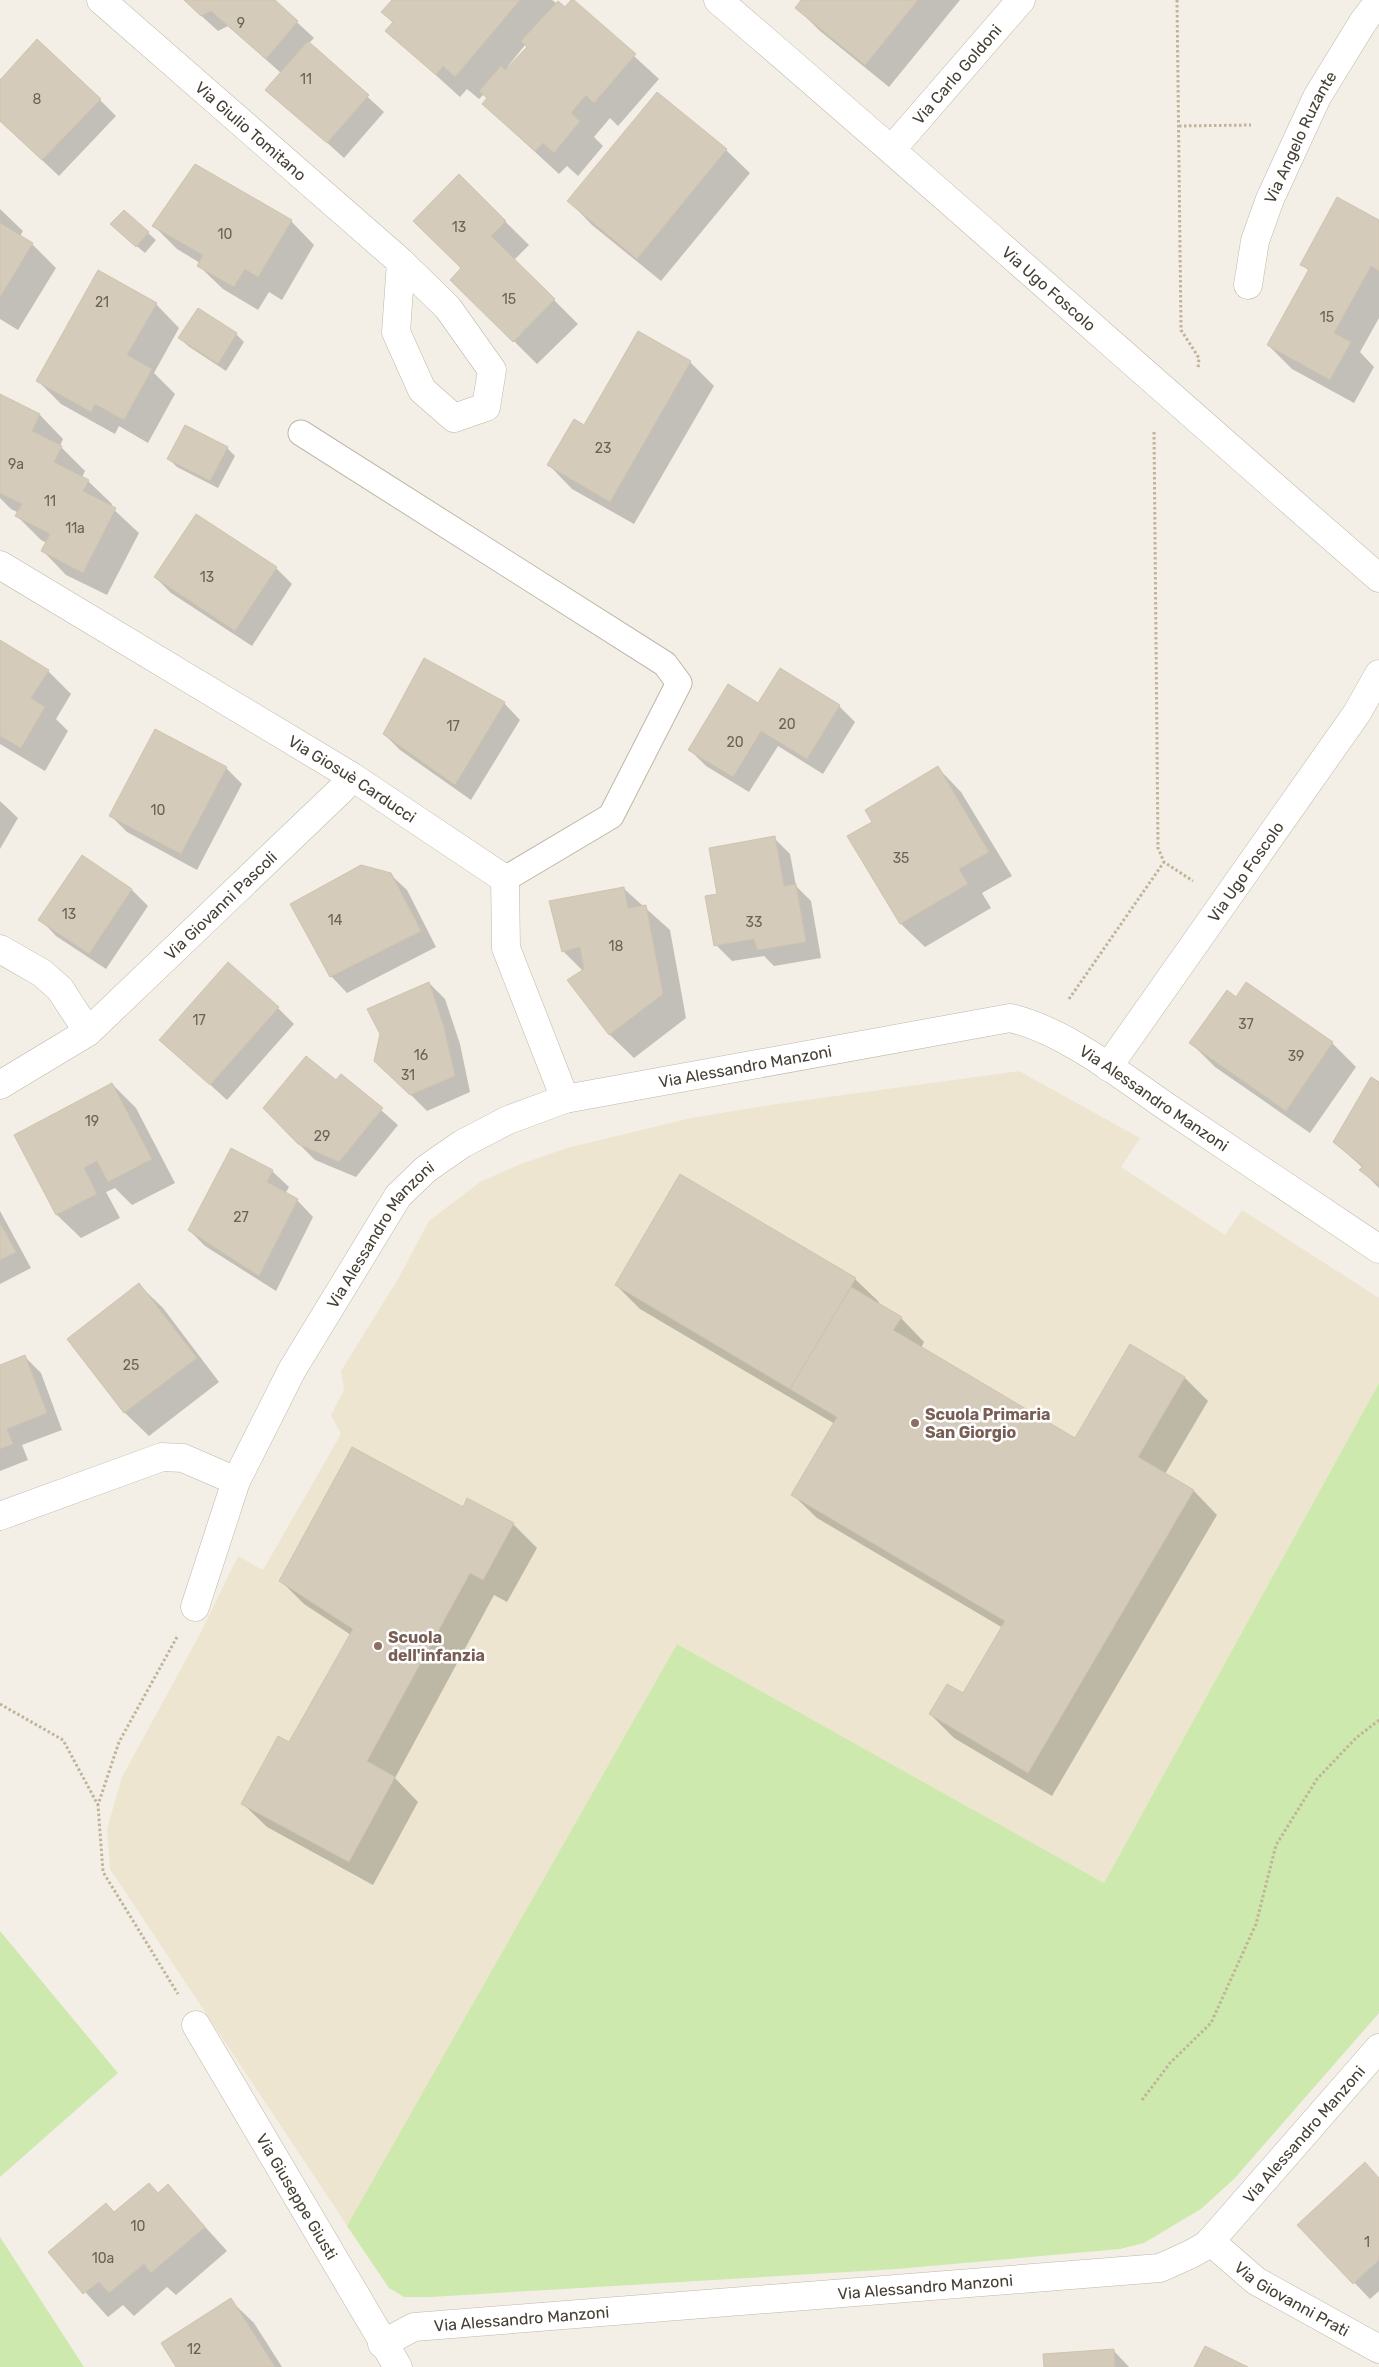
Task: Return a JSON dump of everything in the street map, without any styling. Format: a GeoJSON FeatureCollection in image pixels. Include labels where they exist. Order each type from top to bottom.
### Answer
{"type":"FeatureCollection","features":[{"type":"Feature","properties":{"kind":"street","name":"Via Giulio Tomitano"},"geometry":{"type":"LineString","coordinates":[[101,0],[401,262],[448,308],[492,370],[486,407],[454,418],[422,390],[396,332],[401,262]]}},
{"type":"Feature","properties":{"kind":"street","name":"Via Ugo Foscolo"},"geometry":{"type":"LineString","coordinates":[[718,0],[892,149],[1174,400],[1379,578]]}},
{"type":"Feature","properties":{"kind":"street","name":"Via Carlo Goldoni"},"geometry":{"type":"LineString","coordinates":[[892,149],[1020,0]]}},
{"type":"Feature","properties":{"kind":"street","name":"Via Angelo Ruzante"},"geometry":{"type":"LineString","coordinates":[[1248,285],[1255,241],[1270,199],[1318,96],[1363,22],[1379,1]]}},
{"type":"Feature","properties":{"kind":"street","name":"Via Giosuè Carducci"},"geometry":{"type":"LineString","coordinates":[[0,566],[351,776],[505,879]]}},
{"type":"Feature","properties":{"kind":"street","name":"Via Ugo Foscolo"},"geometry":{"type":"LineString","coordinates":[[1108,1067],[1357,713],[1379,674]]}},
{"type":"Feature","properties":{"kind":"street","name":"Via Giovanni Pascoli"},"geometry":{"type":"LineString","coordinates":[[0,1085],[88,1032],[342,789],[351,776]]}},
{"type":"Feature","properties":{"kind":"street"},"geometry":{"type":"LineString","coordinates":[[505,879],[506,948],[565,1099]]}},
{"type":"Feature","properties":{"kind":"street"},"geometry":{"type":"LineString","coordinates":[[0,949],[42,973],[60,989],[88,1032]]}},
{"type":"Feature","properties":{"kind":"street","name":"Via Alessandro Manzoni"},"geometry":{"type":"LineString","coordinates":[[195,1607],[236,1482],[292,1370],[398,1196],[426,1169],[462,1144],[508,1120],[565,1099],[1003,1019],[1029,1022],[1049,1031],[1108,1067],[1379,1249]]}},
{"type":"Feature","properties":{"kind":"street"},"geometry":{"type":"LineString","coordinates":[[0,1516],[162,1457],[183,1458],[236,1482]]}},
{"type":"Feature","properties":{"kind":"street","name":"Via Giuseppe Giusti"},"geometry":{"type":"LineString","coordinates":[[196,2025],[382,2344],[398,2367]]}},
{"type":"Feature","properties":{"kind":"street","name":"Via Alessandro Manzoni"},"geometry":{"type":"LineString","coordinates":[[382,2344],[414,2326],[1143,2271],[1160,2268],[1177,2261],[1210,2241],[1379,2048]]}},
{"type":"Feature","properties":{"kind":"street","name":"Via Giovanni Prati"},"geometry":{"type":"LineString","coordinates":[[1210,2241],[1256,2281],[1379,2349]]}},
{"type":"Feature","properties":{"kind":"lane"},"geometry":{"type":"LineString","coordinates":[[301,433],[665,664],[679,683],[611,816],[505,879]]}},
{"type":"Feature","properties":{"kind":"path"},"geometry":{"type":"LineString","coordinates":[[1177,0],[1181,330],[1199,358],[1198,373]]}},
{"type":"Feature","properties":{"kind":"path"},"geometry":{"type":"LineString","coordinates":[[1179,126],[1251,125]]}},
{"type":"Feature","properties":{"kind":"path"},"geometry":{"type":"LineString","coordinates":[[1154,424],[1158,848],[1164,862],[1195,882]]}},
{"type":"Feature","properties":{"kind":"path"},"geometry":{"type":"LineString","coordinates":[[1068,1001],[1164,862]]}},
{"type":"Feature","properties":{"kind":"path"},"geometry":{"type":"LineString","coordinates":[[195,1607],[119,1742],[98,1805],[103,1872],[196,2025]]}},
{"type":"Feature","properties":{"kind":"path"},"geometry":{"type":"LineString","coordinates":[[0,1704],[63,1740],[98,1805]]}},
{"type":"Feature","properties":{"kind":"path"},"geometry":{"type":"LineString","coordinates":[[1142,2100],[1170,2063],[1211,2023],[1256,1924],[1276,1845],[1317,1779],[1356,1738],[1379,1720]]}},
{"type":"Feature","properties":{"kind":"shaded area"},"geometry":{"type":"Polygon","coordinates":[[[1019,1071],[1140,1138],[1121,1167],[1225,1235],[1242,1210],[1379,1298],[1379,1383],[1104,1883],[677,1644],[348,2227],[110,1869],[107,1829],[122,1777],[201,1632],[238,1556],[263,1570],[341,1434],[331,1415],[344,1390],[341,1371],[398,1279],[429,1221],[480,1182],[521,1164],[567,1148],[691,1118],[777,1104],[1019,1071]]]}},
{"type":"Feature","properties":{"kind":"green space"},"geometry":{"type":"Polygon","coordinates":[[[1379,1383],[1379,2013],[1234,2179],[1201,2209],[1144,2243],[1120,2249],[897,2269],[431,2297],[404,2297],[389,2288],[347,2226],[677,1644],[1104,1883],[1379,1383]]]}},
{"type":"Feature","properties":{"kind":"green space"},"geometry":{"type":"Polygon","coordinates":[[[0,1931],[118,2073],[0,2177],[0,1931]]]}},
{"type":"Feature","properties":{"kind":"green space"},"geometry":{"type":"Polygon","coordinates":[[[0,2237],[84,2367],[0,2367],[0,2237]]]}},
{"type":"Feature","properties":{"kind":"building"},"geometry":{"type":"Polygon","coordinates":[[[184,0],[275,0],[298,21],[266,59],[211,11],[201,16],[184,0]]]}},
{"type":"Feature","properties":{"kind":"building"},"geometry":{"type":"Polygon","coordinates":[[[392,0],[520,0],[455,77],[443,66],[436,75],[385,31],[393,22],[381,12],[392,0]]]}},
{"type":"Feature","properties":{"kind":"building"},"geometry":{"type":"Polygon","coordinates":[[[571,0],[574,0],[636,54],[594,103],[586,95],[571,113],[580,121],[554,153],[543,143],[535,151],[482,104],[487,98],[479,91],[501,66],[505,70],[527,47],[521,41],[558,1],[565,7],[571,0]]]}},
{"type":"Feature","properties":{"kind":"building"},"geometry":{"type":"Polygon","coordinates":[[[801,0],[918,0],[865,65],[795,8],[801,0]]]}},
{"type":"Feature","properties":{"kind":"building"},"geometry":{"type":"Polygon","coordinates":[[[37,39],[101,99],[42,160],[0,121],[0,80],[37,39]]]}},
{"type":"Feature","properties":{"kind":"building"},"geometry":{"type":"Polygon","coordinates":[[[308,41],[369,95],[327,143],[265,90],[308,41]]]}},
{"type":"Feature","properties":{"kind":"building"},"geometry":{"type":"Polygon","coordinates":[[[657,92],[727,149],[637,259],[567,201],[657,92]]]}},
{"type":"Feature","properties":{"kind":"building"},"geometry":{"type":"Polygon","coordinates":[[[195,164],[292,220],[258,277],[245,269],[234,287],[197,266],[203,255],[152,226],[195,164]]]}},
{"type":"Feature","properties":{"kind":"building"},"geometry":{"type":"Polygon","coordinates":[[[459,174],[506,221],[491,236],[555,299],[513,342],[450,280],[461,268],[413,221],[459,174]]]}},
{"type":"Feature","properties":{"kind":"building"},"geometry":{"type":"Polygon","coordinates":[[[1337,197],[1379,220],[1379,271],[1371,266],[1334,333],[1351,342],[1330,380],[1267,345],[1309,269],[1300,265],[1337,197]]]}},
{"type":"Feature","properties":{"kind":"building"},"geometry":{"type":"Polygon","coordinates":[[[124,210],[149,232],[136,247],[110,224],[124,210]]]}},
{"type":"Feature","properties":{"kind":"building"},"geometry":{"type":"Polygon","coordinates":[[[0,223],[33,243],[0,297],[0,223]]]}},
{"type":"Feature","properties":{"kind":"building"},"geometry":{"type":"Polygon","coordinates":[[[98,270],[157,303],[127,355],[152,369],[124,420],[95,404],[91,412],[36,381],[98,270]]]}},
{"type":"Feature","properties":{"kind":"building"},"geometry":{"type":"Polygon","coordinates":[[[198,308],[237,333],[218,364],[178,338],[198,308]]]}},
{"type":"Feature","properties":{"kind":"building"},"geometry":{"type":"Polygon","coordinates":[[[638,331],[691,361],[610,502],[547,465],[574,419],[584,425],[638,331]]]}},
{"type":"Feature","properties":{"kind":"building"},"geometry":{"type":"Polygon","coordinates":[[[0,394],[40,414],[32,431],[62,446],[54,462],[89,480],[83,491],[116,508],[83,573],[41,551],[50,534],[15,516],[22,504],[0,493],[0,394]]]}},
{"type":"Feature","properties":{"kind":"building"},"geometry":{"type":"Polygon","coordinates":[[[185,425],[228,447],[210,481],[167,459],[185,425]]]}},
{"type":"Feature","properties":{"kind":"building"},"geometry":{"type":"Polygon","coordinates":[[[196,514],[277,567],[235,631],[154,577],[196,514]]]}},
{"type":"Feature","properties":{"kind":"building"},"geometry":{"type":"Polygon","coordinates":[[[0,640],[49,670],[31,698],[45,707],[21,748],[0,736],[0,640]]]}},
{"type":"Feature","properties":{"kind":"building"},"geometry":{"type":"Polygon","coordinates":[[[424,658],[505,702],[455,785],[383,734],[424,658]]]}},
{"type":"Feature","properties":{"kind":"building"},"geometry":{"type":"Polygon","coordinates":[[[780,668],[840,705],[807,759],[761,731],[733,777],[688,750],[728,684],[758,703],[780,668]]]}},
{"type":"Feature","properties":{"kind":"building"},"geometry":{"type":"Polygon","coordinates":[[[155,729],[227,767],[181,854],[109,816],[155,729]]]}},
{"type":"Feature","properties":{"kind":"building"},"geometry":{"type":"Polygon","coordinates":[[[938,766],[989,852],[959,869],[968,884],[900,924],[847,836],[872,822],[865,810],[938,766]]]}},
{"type":"Feature","properties":{"kind":"building"},"geometry":{"type":"Polygon","coordinates":[[[775,836],[784,886],[796,884],[806,942],[757,950],[754,939],[714,946],[705,896],[717,894],[709,848],[775,836]]]}},
{"type":"Feature","properties":{"kind":"building"},"geometry":{"type":"Polygon","coordinates":[[[82,855],[132,889],[89,954],[38,920],[82,855]]]}},
{"type":"Feature","properties":{"kind":"building"},"geometry":{"type":"Polygon","coordinates":[[[361,865],[391,873],[421,931],[330,977],[290,904],[361,865]]]}},
{"type":"Feature","properties":{"kind":"building"},"geometry":{"type":"Polygon","coordinates":[[[624,887],[628,908],[646,905],[663,994],[609,1035],[567,980],[584,969],[580,947],[562,952],[549,901],[624,887]]]}},
{"type":"Feature","properties":{"kind":"building"},"geometry":{"type":"Polygon","coordinates":[[[228,962],[279,1007],[210,1085],[159,1040],[228,962]]]}},
{"type":"Feature","properties":{"kind":"building"},"geometry":{"type":"Polygon","coordinates":[[[429,982],[444,1027],[455,1076],[410,1095],[374,1061],[380,1034],[367,1009],[429,982]]]}},
{"type":"Feature","properties":{"kind":"building"},"geometry":{"type":"Polygon","coordinates":[[[1246,982],[1333,1042],[1286,1111],[1189,1043],[1227,990],[1236,997],[1246,982]]]}},
{"type":"Feature","properties":{"kind":"building"},"geometry":{"type":"Polygon","coordinates":[[[306,1056],[336,1080],[341,1074],[383,1108],[339,1162],[298,1144],[263,1108],[306,1056]]]}},
{"type":"Feature","properties":{"kind":"building"},"geometry":{"type":"Polygon","coordinates":[[[1371,1077],[1379,1082],[1379,1185],[1359,1170],[1363,1166],[1333,1142],[1371,1077]]]}},
{"type":"Feature","properties":{"kind":"building"},"geometry":{"type":"Polygon","coordinates":[[[112,1083],[152,1159],[108,1182],[97,1161],[84,1168],[97,1194],[56,1215],[14,1135],[112,1083]]]}},
{"type":"Feature","properties":{"kind":"building"},"geometry":{"type":"Polygon","coordinates":[[[231,1148],[273,1170],[267,1182],[298,1199],[259,1276],[188,1230],[231,1148]]]}},
{"type":"Feature","properties":{"kind":"building"},"geometry":{"type":"Polygon","coordinates":[[[680,1174],[856,1278],[790,1389],[615,1285],[680,1174]]]}},
{"type":"Feature","properties":{"kind":"building"},"geometry":{"type":"Polygon","coordinates":[[[0,1223],[16,1252],[0,1260],[0,1223]]]}},
{"type":"Feature","properties":{"kind":"building"},"geometry":{"type":"Polygon","coordinates":[[[139,1283],[197,1358],[124,1413],[67,1339],[139,1283]]]}},
{"type":"Feature","properties":{"kind":"building"},"geometry":{"type":"Polygon","coordinates":[[[851,1287],[902,1317],[893,1330],[1075,1438],[1130,1344],[1185,1377],[1138,1457],[1194,1490],[1028,1773],[929,1714],[947,1684],[963,1693],[1005,1621],[791,1495],[837,1417],[790,1389],[851,1287]]]}},
{"type":"Feature","properties":{"kind":"building"},"geometry":{"type":"Polygon","coordinates":[[[25,1355],[47,1413],[7,1429],[13,1444],[0,1449],[0,1365],[25,1355]]]}},
{"type":"Feature","properties":{"kind":"building"},"geometry":{"type":"Polygon","coordinates":[[[352,1447],[463,1507],[467,1498],[514,1523],[483,1580],[470,1573],[367,1761],[395,1777],[349,1862],[241,1804],[278,1736],[289,1742],[353,1629],[279,1581],[352,1447]]]}},
{"type":"Feature","properties":{"kind":"building"},"geometry":{"type":"Polygon","coordinates":[[[1365,2162],[1379,2178],[1379,2260],[1353,2284],[1297,2225],[1365,2162]]]}},
{"type":"Feature","properties":{"kind":"building"},"geometry":{"type":"Polygon","coordinates":[[[149,2183],[158,2193],[168,2184],[205,2227],[151,2273],[144,2264],[109,2293],[99,2282],[83,2294],[48,2252],[106,2203],[114,2212],[149,2183]]]}},
{"type":"Feature","properties":{"kind":"building"},"geometry":{"type":"Polygon","coordinates":[[[231,2298],[275,2367],[176,2367],[161,2343],[231,2298]]]}},
{"type":"Feature","properties":{"kind":"building"},"geometry":{"type":"Polygon","coordinates":[[[1205,2346],[1248,2367],[1194,2367],[1205,2346]]]}},
{"type":"Feature","properties":{"kind":"building"},"geometry":{"type":"Polygon","coordinates":[[[1114,2349],[1115,2367],[1044,2367],[1043,2354],[1114,2349]]]}},
{"type":"Feature","properties":{"kind":"place","name":"Scuola Primaria San Giorgio"},"geometry":{"type":"Point","coordinates":[915,1423]}},
{"type":"Feature","properties":{"kind":"place","name":"Scuola dell'infanzia"},"geometry":{"type":"Point","coordinates":[378,1646]}}]}
